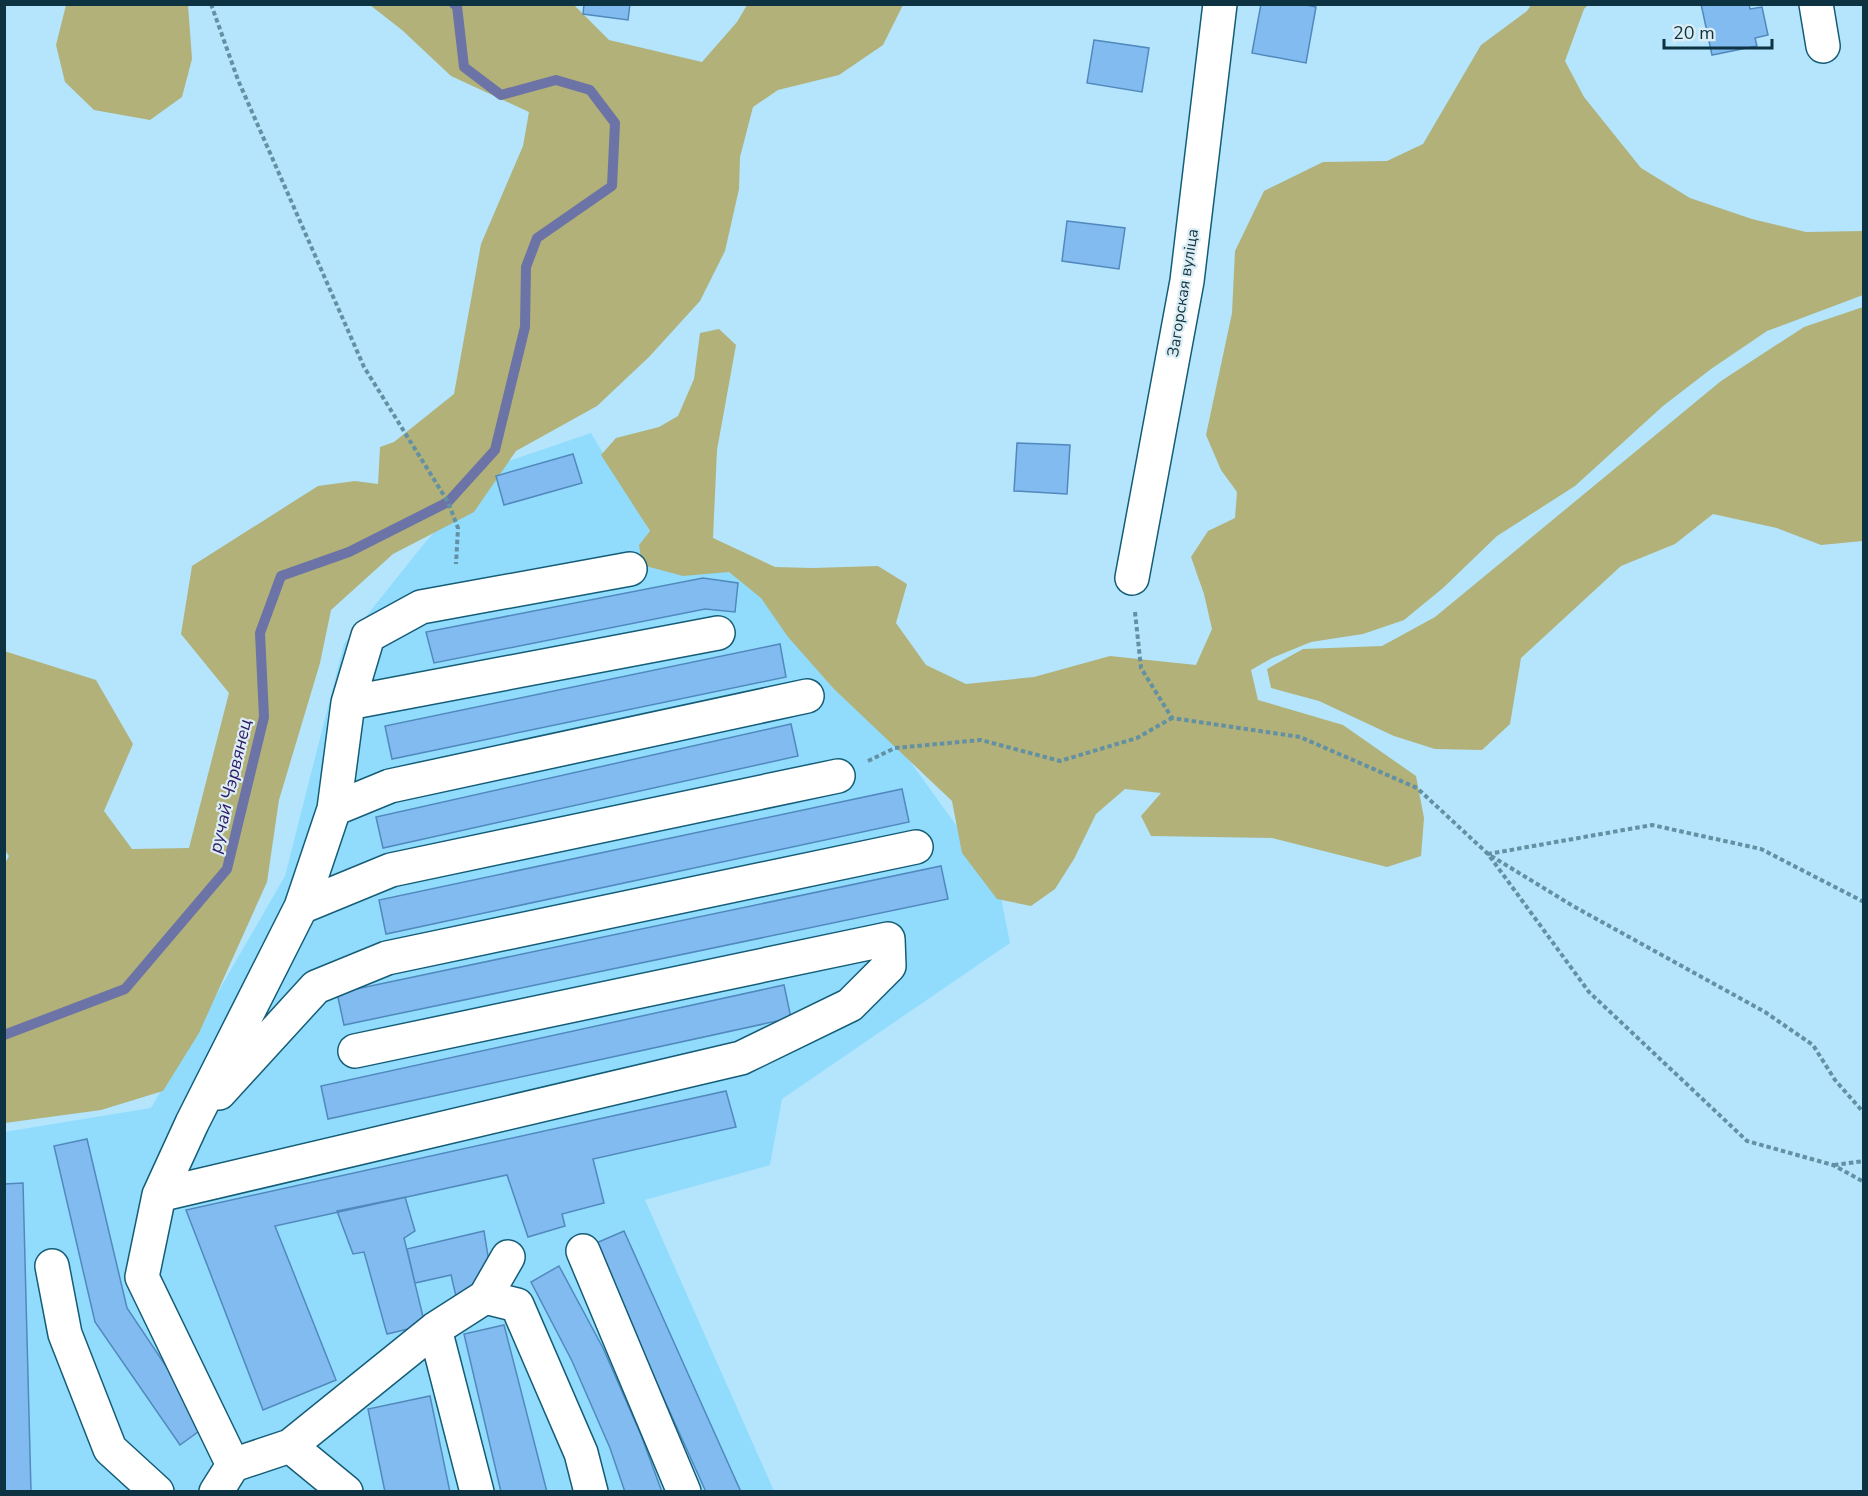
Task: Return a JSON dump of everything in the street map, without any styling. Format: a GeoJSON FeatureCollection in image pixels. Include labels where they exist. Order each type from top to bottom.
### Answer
{"type":"FeatureCollection","features":[{"type":"Feature","properties":{"kind":"street","name":"Загорская вуліца"},"geometry":{"type":"LineString","coordinates":[[1132,578],[1187,281],[1220,4]]}},
{"type":"Feature","properties":{"kind":"street"},"geometry":{"type":"LineString","coordinates":[[1816,4],[1823,46]]}},
{"type":"Feature","properties":{"kind":"street"},"geometry":{"type":"LineString","coordinates":[[508,1257],[485,1297],[435,1329],[290,1446],[225,1478],[142,1277],[159,1195],[192,1123],[301,907],[334,809],[348,703],[368,636],[421,607],[630,569]]}},
{"type":"Feature","properties":{"kind":"street"},"geometry":{"type":"LineString","coordinates":[[348,703],[718,633]]}},
{"type":"Feature","properties":{"kind":"street"},"geometry":{"type":"LineString","coordinates":[[334,809],[390,786],[807,696]]}},
{"type":"Feature","properties":{"kind":"street"},"geometry":{"type":"LineString","coordinates":[[301,907],[391,870],[838,776]]}},
{"type":"Feature","properties":{"kind":"street"},"geometry":{"type":"LineString","coordinates":[[192,1123],[316,987],[387,958],[916,847]]}},
{"type":"Feature","properties":{"kind":"street"},"geometry":{"type":"LineString","coordinates":[[159,1195],[741,1058],[850,1005],[889,966],[888,939],[355,1051]]}},
{"type":"Feature","properties":{"kind":"street"},"geometry":{"type":"LineString","coordinates":[[584,1251],[684,1491]]}},
{"type":"Feature","properties":{"kind":"street"},"geometry":{"type":"LineString","coordinates":[[52,1266],[65,1334],[110,1449],[157,1491]]}},
{"type":"Feature","properties":{"kind":"street"},"geometry":{"type":"LineString","coordinates":[[485,1297],[517,1305],[580,1453],[591,1491]]}},
{"type":"Feature","properties":{"kind":"street"},"geometry":{"type":"LineString","coordinates":[[435,1329],[477,1491]]}},
{"type":"Feature","properties":{"kind":"street"},"geometry":{"type":"LineString","coordinates":[[290,1446],[346,1491]]}},
{"type":"Feature","properties":{"kind":"path"},"geometry":{"type":"LineString","coordinates":[[212,4],[238,80],[364,367],[448,501],[458,528],[454,601]]}},
{"type":"Feature","properties":{"kind":"path"},"geometry":{"type":"LineString","coordinates":[[1132,578],[1141,668],[1172,718]]}},
{"type":"Feature","properties":{"kind":"path"},"geometry":{"type":"LineString","coordinates":[[838,776],[895,748],[981,740],[1060,761],[1137,738],[1172,718],[1300,737],[1417,788],[1488,854],[1589,992],[1747,1142],[1833,1165],[1863,1182]]}},
{"type":"Feature","properties":{"kind":"path"},"geometry":{"type":"LineString","coordinates":[[1488,854],[1652,825],[1761,849],[1863,902]]}},
{"type":"Feature","properties":{"kind":"path"},"geometry":{"type":"LineString","coordinates":[[1488,854],[1573,906],[1765,1012],[1813,1045],[1835,1080],[1863,1113]]}},
{"type":"Feature","properties":{"kind":"path"},"geometry":{"type":"LineString","coordinates":[[1833,1165],[1863,1161]]}},
{"type":"Feature","properties":{"kind":"shaded area"},"geometry":{"type":"Polygon","coordinates":[[[591,433],[665,557],[776,576],[998,883],[1010,943],[782,1099],[770,1165],[645,1200],[774,1491],[5,1491],[4,1132],[151,1108],[285,876],[344,644],[423,545],[491,467],[591,433]]]}},
{"type":"Feature","properties":{"kind":"green space"},"geometry":{"type":"Polygon","coordinates":[[[66,5],[188,5],[192,59],[182,97],[150,120],[94,110],[65,82],[56,45],[66,5]]]}},
{"type":"Feature","properties":{"kind":"green space"},"geometry":{"type":"Polygon","coordinates":[[[370,5],[574,5],[609,40],[702,62],[737,22],[747,5],[903,5],[883,45],[839,75],[778,90],[753,107],[740,157],[739,189],[725,251],[700,301],[649,357],[597,406],[516,451],[474,512],[393,554],[331,610],[320,663],[279,800],[267,882],[199,1033],[163,1091],[101,1110],[5,1123],[4,865],[9,856],[4,849],[4,651],[96,680],[133,744],[104,811],[132,849],[189,848],[229,693],[181,634],[192,566],[318,486],[355,481],[378,484],[380,447],[394,442],[454,394],[481,244],[523,146],[529,112],[451,76],[402,30],[370,5]]]}},
{"type":"Feature","properties":{"kind":"green space"},"geometry":{"type":"Polygon","coordinates":[[[1531,5],[1588,5],[1584,9],[1565,61],[1584,97],[1641,168],[1690,198],[1752,219],[1806,232],[1863,231],[1863,295],[1767,331],[1711,369],[1663,406],[1575,486],[1497,536],[1443,588],[1404,620],[1363,634],[1311,642],[1272,658],[1251,670],[1258,700],[1343,725],[1416,776],[1424,818],[1421,856],[1387,867],[1272,838],[1151,836],[1141,816],[1161,793],[1125,789],[1096,814],[1074,859],[1055,889],[1031,906],[997,899],[962,853],[952,801],[834,689],[788,637],[761,598],[729,572],[683,576],[642,565],[639,545],[650,531],[601,455],[616,438],[659,427],[678,416],[694,379],[700,333],[719,329],[736,345],[717,450],[713,538],[775,567],[878,566],[907,584],[896,623],[926,665],[966,684],[1034,677],[1110,656],[1196,665],[1212,629],[1204,594],[1191,557],[1208,531],[1235,518],[1237,492],[1221,470],[1206,435],[1232,313],[1235,251],[1264,191],[1323,162],[1387,161],[1423,144],[1481,45],[1527,11],[1531,5]]]}},
{"type":"Feature","properties":{"kind":"green space"},"geometry":{"type":"Polygon","coordinates":[[[1863,307],[1863,541],[1821,545],[1777,528],[1713,514],[1675,544],[1621,566],[1521,658],[1510,724],[1482,750],[1435,749],[1394,736],[1319,701],[1271,688],[1267,669],[1303,649],[1382,646],[1435,617],[1721,381],[1804,327],[1863,307]]]}},
{"type":"Feature","properties":{"kind":"building"},"geometry":{"type":"Polygon","coordinates":[[[584,4],[630,4],[628,20],[583,14],[584,4]]]}},
{"type":"Feature","properties":{"kind":"building"},"geometry":{"type":"Polygon","coordinates":[[[1261,4],[1302,4],[1316,7],[1306,63],[1252,53],[1261,4]]]}},
{"type":"Feature","properties":{"kind":"building"},"geometry":{"type":"Polygon","coordinates":[[[1701,4],[1749,4],[1750,9],[1762,7],[1768,35],[1755,38],[1757,46],[1712,55],[1701,4]]]}},
{"type":"Feature","properties":{"kind":"building"},"geometry":{"type":"Polygon","coordinates":[[[1094,40],[1149,48],[1142,92],[1087,83],[1094,40]]]}},
{"type":"Feature","properties":{"kind":"building"},"geometry":{"type":"Polygon","coordinates":[[[1067,221],[1125,228],[1119,269],[1062,261],[1067,221]]]}},
{"type":"Feature","properties":{"kind":"building"},"geometry":{"type":"Polygon","coordinates":[[[1017,443],[1070,445],[1067,494],[1014,491],[1017,443]]]}},
{"type":"Feature","properties":{"kind":"building"},"geometry":{"type":"Polygon","coordinates":[[[573,454],[582,483],[504,505],[496,476],[573,454]]]}},
{"type":"Feature","properties":{"kind":"building"},"geometry":{"type":"Polygon","coordinates":[[[703,578],[738,583],[735,612],[705,609],[434,663],[426,632],[703,578]]]}},
{"type":"Feature","properties":{"kind":"building"},"geometry":{"type":"Polygon","coordinates":[[[780,644],[786,677],[392,759],[385,726],[780,644]]]}},
{"type":"Feature","properties":{"kind":"building"},"geometry":{"type":"Polygon","coordinates":[[[791,724],[798,756],[383,848],[376,817],[791,724]]]}},
{"type":"Feature","properties":{"kind":"building"},"geometry":{"type":"Polygon","coordinates":[[[902,789],[909,822],[386,934],[379,900],[902,789]]]}},
{"type":"Feature","properties":{"kind":"building"},"geometry":{"type":"Polygon","coordinates":[[[941,866],[948,899],[344,1025],[337,993],[941,866]]]}},
{"type":"Feature","properties":{"kind":"building"},"geometry":{"type":"Polygon","coordinates":[[[784,985],[791,1018],[328,1119],[321,1086],[784,985]]]}},
{"type":"Feature","properties":{"kind":"building"},"geometry":{"type":"Polygon","coordinates":[[[726,1091],[736,1127],[593,1159],[604,1203],[562,1214],[565,1226],[528,1237],[507,1175],[275,1226],[336,1380],[263,1410],[186,1210],[726,1091]]]}},
{"type":"Feature","properties":{"kind":"building"},"geometry":{"type":"Polygon","coordinates":[[[87,1139],[127,1308],[206,1426],[180,1445],[95,1322],[54,1146],[87,1139]]]}},
{"type":"Feature","properties":{"kind":"building"},"geometry":{"type":"Polygon","coordinates":[[[23,1183],[31,1492],[4,1492],[4,1184],[23,1183]]]}},
{"type":"Feature","properties":{"kind":"building"},"geometry":{"type":"Polygon","coordinates":[[[405,1197],[415,1231],[404,1238],[425,1325],[387,1334],[364,1252],[353,1254],[337,1211],[405,1197]]]}},
{"type":"Feature","properties":{"kind":"building"},"geometry":{"type":"Polygon","coordinates":[[[484,1231],[492,1281],[458,1305],[451,1275],[415,1283],[407,1249],[484,1231]]]}},
{"type":"Feature","properties":{"kind":"building"},"geometry":{"type":"Polygon","coordinates":[[[624,1231],[741,1492],[706,1492],[594,1244],[624,1231]]]}},
{"type":"Feature","properties":{"kind":"building"},"geometry":{"type":"Polygon","coordinates":[[[559,1266],[603,1348],[641,1435],[662,1492],[625,1492],[610,1448],[572,1361],[531,1282],[559,1266]]]}},
{"type":"Feature","properties":{"kind":"building"},"geometry":{"type":"Polygon","coordinates":[[[504,1325],[547,1492],[501,1492],[464,1334],[504,1325]]]}},
{"type":"Feature","properties":{"kind":"building"},"geometry":{"type":"Polygon","coordinates":[[[430,1396],[450,1492],[385,1492],[368,1409],[430,1396]]]}},
{"type":"Feature","properties":{"kind":"waterway","name":"ручай Чэрвянец"},"geometry":{"type":"LineString","coordinates":[[4,1035],[125,989],[227,869],[264,717],[260,633],[281,576],[349,552],[448,502],[495,450],[525,327],[526,267],[537,238],[612,186],[615,123],[590,90],[556,80],[501,95],[464,67],[457,6],[454,4]]}}]}
